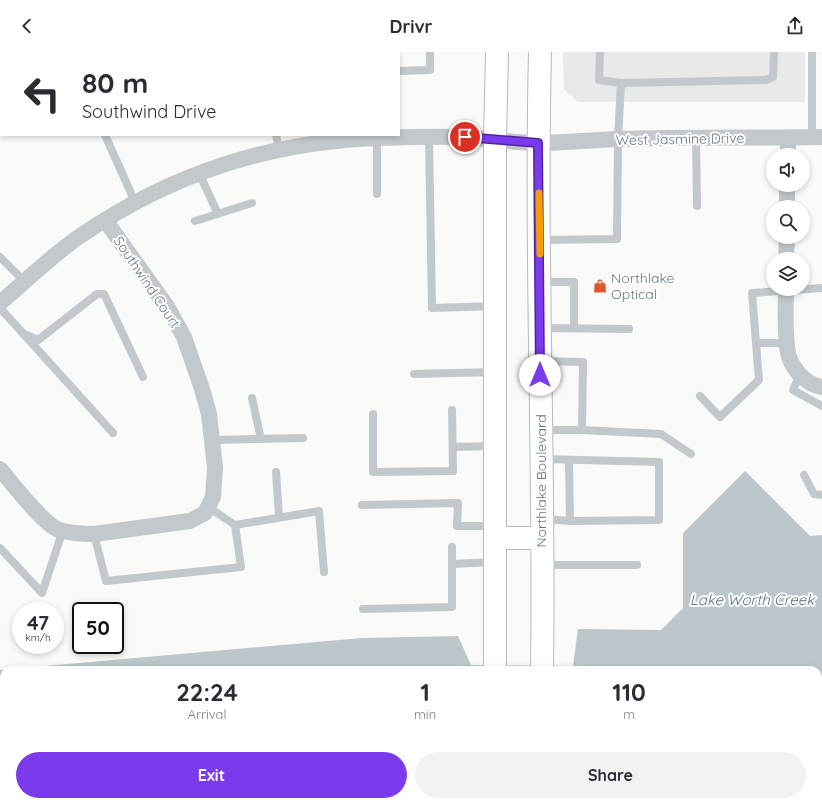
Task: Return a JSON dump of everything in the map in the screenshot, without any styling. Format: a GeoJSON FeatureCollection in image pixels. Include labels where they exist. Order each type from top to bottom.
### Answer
{"type":"FeatureCollection","features":[{"type":"Feature","properties":{"kind":"main road"},"geometry":{"type":"LineString","coordinates":[[495,661],[495,140],[497,52]]}},
{"type":"Feature","properties":{"kind":"main road","name":"Northlake Boulevard"},"geometry":{"type":"LineString","coordinates":[[540,52],[538,143],[540,240],[542,666]]}},
{"type":"Feature","properties":{"kind":"main road"},"geometry":{"type":"LineString","coordinates":[[495,532],[542,528]]}},
{"type":"Feature","properties":{"kind":"street","name":"West Jasmine Drive"},"geometry":{"type":"LineString","coordinates":[[0,303],[50,259],[79,237],[135,202],[184,178],[235,160],[278,142],[312,139],[465,137],[538,143],[618,139],[817,137]]}},
{"type":"Feature","properties":{"kind":"street"},"geometry":{"type":"LineString","coordinates":[[788,138],[788,148]]}},
{"type":"Feature","properties":{"kind":"street","name":"Southwind Court"},"geometry":{"type":"LineString","coordinates":[[105,220],[168,308],[184,337],[209,414],[215,468],[213,496],[208,507]]}},
{"type":"Feature","properties":{"kind":"street"},"geometry":{"type":"LineString","coordinates":[[786,296],[787,343],[789,357],[796,370],[806,380],[822,387]]}},
{"type":"Feature","properties":{"kind":"street"},"geometry":{"type":"LineString","coordinates":[[0,470],[43,518],[58,530],[80,534],[94,534],[190,521],[205,513],[208,507]]}},
{"type":"Feature","properties":{"kind":"lane"},"geometry":{"type":"LineString","coordinates":[[400,71],[430,70],[430,52]]}},
{"type":"Feature","properties":{"kind":"lane"},"geometry":{"type":"LineString","coordinates":[[600,52],[599,80],[621,83],[766,80],[773,77],[774,52]]}},
{"type":"Feature","properties":{"kind":"lane"},"geometry":{"type":"LineString","coordinates":[[812,52],[817,137]]}},
{"type":"Feature","properties":{"kind":"lane"},"geometry":{"type":"LineString","coordinates":[[540,240],[617,239],[618,139],[621,83]]}},
{"type":"Feature","properties":{"kind":"lane"},"geometry":{"type":"LineString","coordinates":[[105,136],[135,202]]}},
{"type":"Feature","properties":{"kind":"lane"},"geometry":{"type":"LineString","coordinates":[[377,138],[377,194]]}},
{"type":"Feature","properties":{"kind":"lane"},"geometry":{"type":"LineString","coordinates":[[429,138],[432,308],[496,306]]}},
{"type":"Feature","properties":{"kind":"lane"},"geometry":{"type":"LineString","coordinates":[[696,138],[697,206]]}},
{"type":"Feature","properties":{"kind":"lane"},"geometry":{"type":"LineString","coordinates":[[200,172],[218,214]]}},
{"type":"Feature","properties":{"kind":"lane"},"geometry":{"type":"LineString","coordinates":[[195,221],[252,202]]}},
{"type":"Feature","properties":{"kind":"lane"},"geometry":{"type":"LineString","coordinates":[[0,257],[24,282]]}},
{"type":"Feature","properties":{"kind":"lane"},"geometry":{"type":"LineString","coordinates":[[540,282],[574,282],[574,328]]}},
{"type":"Feature","properties":{"kind":"lane"},"geometry":{"type":"LineString","coordinates":[[810,289],[822,288]]}},
{"type":"Feature","properties":{"kind":"lane"},"geometry":{"type":"LineString","coordinates":[[700,396],[720,417],[759,380],[752,293],[766,292]]}},
{"type":"Feature","properties":{"kind":"lane"},"geometry":{"type":"LineString","coordinates":[[24,334],[38,340],[97,294],[104,294],[143,377]]}},
{"type":"Feature","properties":{"kind":"lane"},"geometry":{"type":"LineString","coordinates":[[0,308],[113,433]]}},
{"type":"Feature","properties":{"kind":"lane"},"geometry":{"type":"LineString","coordinates":[[540,328],[629,329]]}},
{"type":"Feature","properties":{"kind":"lane"},"geometry":{"type":"LineString","coordinates":[[756,343],[787,343]]}},
{"type":"Feature","properties":{"kind":"lane"},"geometry":{"type":"LineString","coordinates":[[540,361],[583,362],[582,430]]}},
{"type":"Feature","properties":{"kind":"lane"},"geometry":{"type":"LineString","coordinates":[[414,374],[496,372]]}},
{"type":"Feature","properties":{"kind":"lane"},"geometry":{"type":"LineString","coordinates":[[800,374],[793,390],[822,406]]}},
{"type":"Feature","properties":{"kind":"lane"},"geometry":{"type":"LineString","coordinates":[[252,398],[261,439]]}},
{"type":"Feature","properties":{"kind":"lane"},"geometry":{"type":"LineString","coordinates":[[373,414],[373,472],[453,471],[452,410]]}},
{"type":"Feature","properties":{"kind":"lane"},"geometry":{"type":"LineString","coordinates":[[541,430],[582,430],[662,434],[691,454]]}},
{"type":"Feature","properties":{"kind":"lane"},"geometry":{"type":"LineString","coordinates":[[212,440],[303,438]]}},
{"type":"Feature","properties":{"kind":"lane"},"geometry":{"type":"LineString","coordinates":[[453,447],[495,446]]}},
{"type":"Feature","properties":{"kind":"lane"},"geometry":{"type":"LineString","coordinates":[[541,459],[659,462],[659,520],[570,521],[542,528]]}},
{"type":"Feature","properties":{"kind":"lane"},"geometry":{"type":"LineString","coordinates":[[569,460],[570,521]]}},
{"type":"Feature","properties":{"kind":"lane"},"geometry":{"type":"LineString","coordinates":[[276,472],[279,517]]}},
{"type":"Feature","properties":{"kind":"lane"},"geometry":{"type":"LineString","coordinates":[[804,475],[814,494],[822,495]]}},
{"type":"Feature","properties":{"kind":"lane"},"geometry":{"type":"LineString","coordinates":[[362,505],[458,504],[457,526],[495,532]]}},
{"type":"Feature","properties":{"kind":"lane"},"geometry":{"type":"LineString","coordinates":[[208,507],[235,525],[319,511],[324,572]]}},
{"type":"Feature","properties":{"kind":"lane"},"geometry":{"type":"LineString","coordinates":[[94,534],[106,581],[241,567],[235,525]]}},
{"type":"Feature","properties":{"kind":"lane"},"geometry":{"type":"LineString","coordinates":[[0,548],[42,593],[63,530]]}},
{"type":"Feature","properties":{"kind":"lane"},"geometry":{"type":"LineString","coordinates":[[363,609],[452,608],[452,547]]}},
{"type":"Feature","properties":{"kind":"lane"},"geometry":{"type":"LineString","coordinates":[[452,564],[495,562]]}},
{"type":"Feature","properties":{"kind":"lane"},"geometry":{"type":"LineString","coordinates":[[542,565],[637,565]]}},
{"type":"Feature","properties":{"kind":"shaded area"},"geometry":{"type":"Polygon","coordinates":[[[563,52],[805,52],[805,102],[578,102],[564,89],[563,52]]]}},
{"type":"Feature","properties":{"kind":"water","name":"Lake Worth Creek"},"geometry":{"type":"Polygon","coordinates":[[[745,471],[810,536],[822,535],[822,666],[573,666],[578,629],[661,630],[683,608],[683,533],[745,471]]]}},
{"type":"Feature","properties":{"kind":"water","name":"Lake Worth Creek"},"geometry":{"type":"Polygon","coordinates":[[[458,636],[471,665],[573,666],[45,666],[362,638],[458,636]]]}},
{"type":"Feature","properties":{"kind":"slow traffic"},"geometry":{"type":"LineString","coordinates":[[539,193],[540,254]]}},
{"type":"Feature","properties":{"kind":"place","name":"Northlake Optical"},"geometry":{"type":"Point","coordinates":[600,286]}},
{"type":"Feature","properties":{"kind":"route"},"geometry":{"type":"LineString","coordinates":[[465,137],[538,143],[540,375]]}}]}
